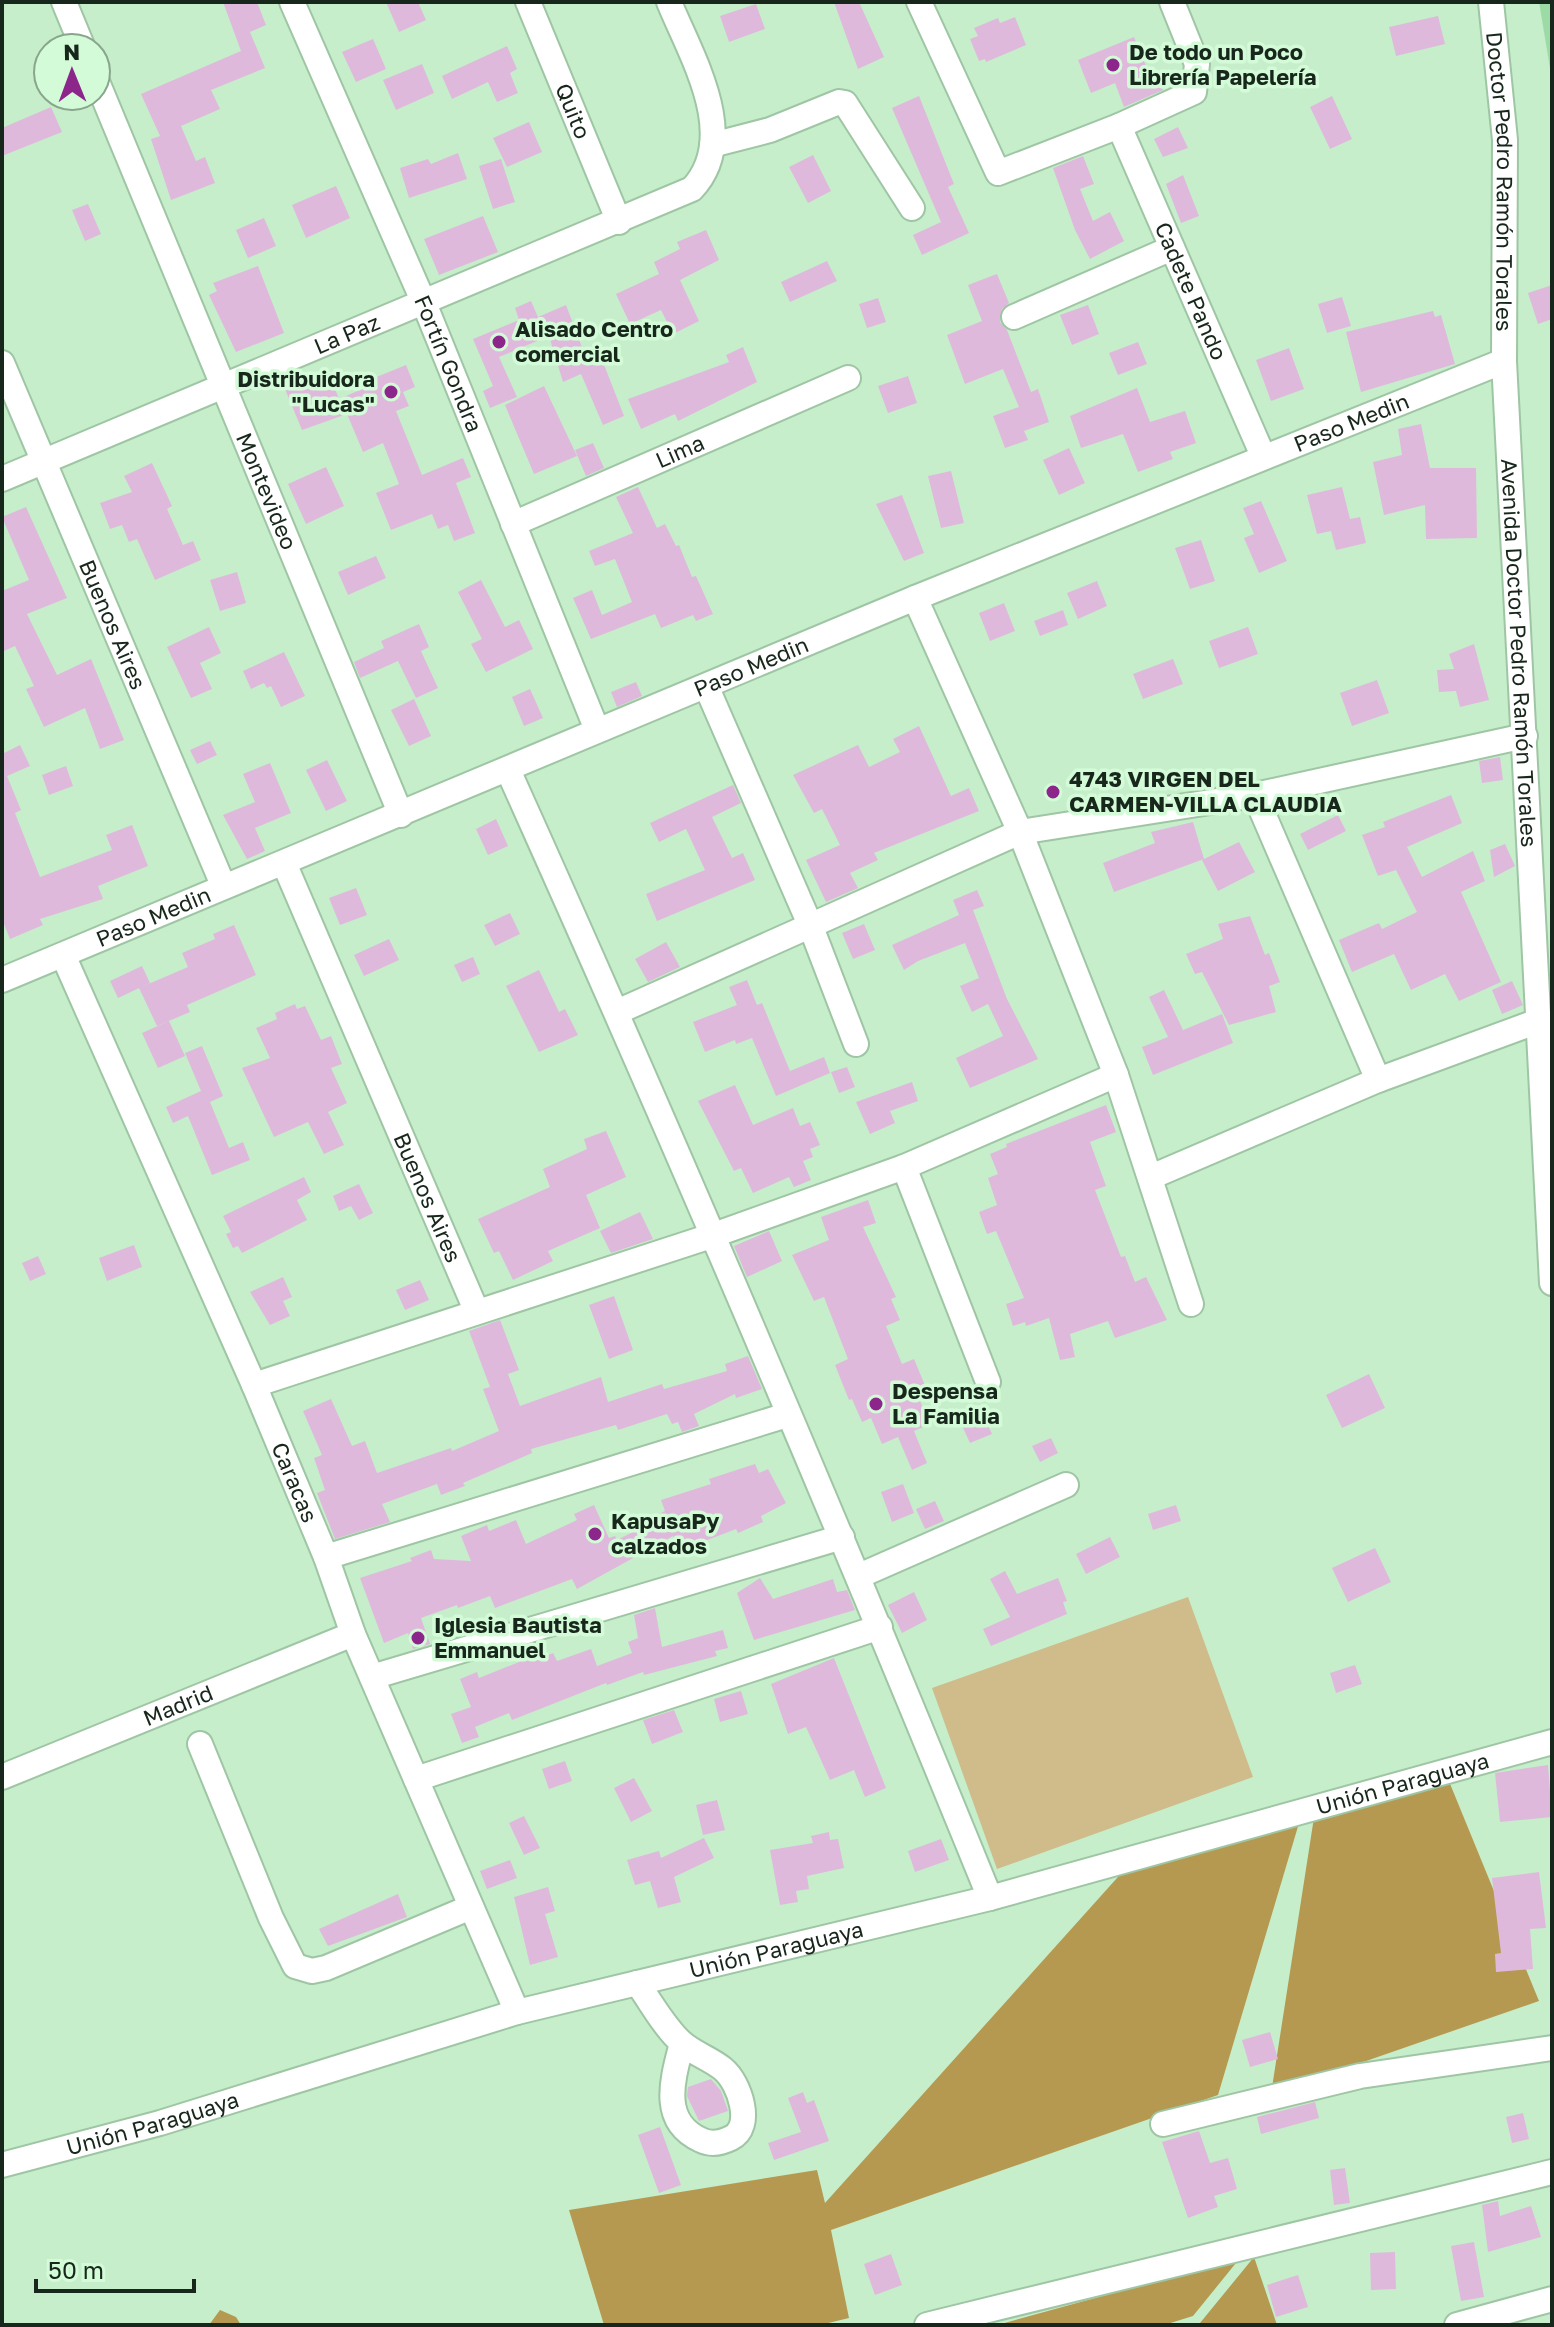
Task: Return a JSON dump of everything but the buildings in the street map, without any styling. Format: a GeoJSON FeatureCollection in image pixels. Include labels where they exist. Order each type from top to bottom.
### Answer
{"type":"FeatureCollection","features":[{"type":"Feature","properties":{"kind":"street"},"geometry":{"type":"LineString","coordinates":[[64,2],[76,32]]}},
{"type":"Feature","properties":{"kind":"street","name":"Fortín Gondra"},"geometry":{"type":"LineString","coordinates":[[292,2],[424,303],[597,730]]}},
{"type":"Feature","properties":{"kind":"street","name":"Quito"},"geometry":{"type":"LineString","coordinates":[[528,2],[619,222]]}},
{"type":"Feature","properties":{"kind":"street"},"geometry":{"type":"LineString","coordinates":[[669,2],[712,107],[712,145],[770,130],[845,103],[912,208]]}},
{"type":"Feature","properties":{"kind":"street"},"geometry":{"type":"LineString","coordinates":[[919,2],[998,173],[1185,99],[1196,89],[1197,64],[1172,2]]}},
{"type":"Feature","properties":{"kind":"street","name":"Doctor Pedro Ramón Torales"},"geometry":{"type":"LineString","coordinates":[[1491,2],[1505,140],[1504,361]]}},
{"type":"Feature","properties":{"kind":"street","name":"Montevideo"},"geometry":{"type":"LineString","coordinates":[[110,112],[401,815]]}},
{"type":"Feature","properties":{"kind":"street","name":"Cadete Pando"},"geometry":{"type":"LineString","coordinates":[[1119,126],[1263,456]]}},
{"type":"Feature","properties":{"kind":"street","name":"La Paz"},"geometry":{"type":"LineString","coordinates":[[2,479],[692,189],[701,180],[712,145]]}},
{"type":"Feature","properties":{"kind":"street"},"geometry":{"type":"LineString","coordinates":[[1014,317],[1172,248]]}},
{"type":"Feature","properties":{"kind":"street","name":"Paso Medin"},"geometry":{"type":"LineString","coordinates":[[2,980],[223,885],[401,815],[597,730],[707,688],[915,598],[1504,361]]}},
{"type":"Feature","properties":{"kind":"street","name":"Avenida Doctor Pedro Ramón Torales"},"geometry":{"type":"LineString","coordinates":[[1504,361],[1541,1020],[1552,1283]]}},
{"type":"Feature","properties":{"kind":"street","name":"Buenos Aires"},"geometry":{"type":"LineString","coordinates":[[2,363],[223,885]]}},
{"type":"Feature","properties":{"kind":"street","name":"Lima"},"geometry":{"type":"LineString","coordinates":[[513,524],[848,378]]}},
{"type":"Feature","properties":{"kind":"street"},"geometry":{"type":"LineString","coordinates":[[915,598],[1020,832],[1116,1075],[1191,1304]]}},
{"type":"Feature","properties":{"kind":"street"},"geometry":{"type":"LineString","coordinates":[[707,688],[811,927],[856,1044]]}},
{"type":"Feature","properties":{"kind":"street"},"geometry":{"type":"LineString","coordinates":[[617,1012],[1020,832],[1255,795],[1525,736]]}},
{"type":"Feature","properties":{"kind":"street"},"geometry":{"type":"LineString","coordinates":[[508,770],[617,1012],[787,1415],[859,1576],[990,1898]]}},
{"type":"Feature","properties":{"kind":"street"},"geometry":{"type":"LineString","coordinates":[[1255,795],[1378,1080]]}},
{"type":"Feature","properties":{"kind":"street","name":"Buenos Aires"},"geometry":{"type":"LineString","coordinates":[[284,863],[476,1310]]}},
{"type":"Feature","properties":{"kind":"street","name":"Caracas"},"geometry":{"type":"LineString","coordinates":[[63,955],[254,1385],[326,1557],[353,1634],[517,2012]]}},
{"type":"Feature","properties":{"kind":"street"},"geometry":{"type":"LineString","coordinates":[[1151,1177],[1378,1080],[1541,1020]]}},
{"type":"Feature","properties":{"kind":"street"},"geometry":{"type":"LineString","coordinates":[[254,1385],[476,1310],[711,1236],[904,1167],[1116,1075]]}},
{"type":"Feature","properties":{"kind":"street"},"geometry":{"type":"LineString","coordinates":[[904,1167],[988,1382]]}},
{"type":"Feature","properties":{"kind":"street"},"geometry":{"type":"LineString","coordinates":[[326,1557],[787,1415]]}},
{"type":"Feature","properties":{"kind":"street"},"geometry":{"type":"LineString","coordinates":[[859,1576],[1066,1485]]}},
{"type":"Feature","properties":{"kind":"street"},"geometry":{"type":"LineString","coordinates":[[372,1677],[842,1537]]}},
{"type":"Feature","properties":{"kind":"street"},"geometry":{"type":"LineString","coordinates":[[416,1779],[880,1627]]}},
{"type":"Feature","properties":{"kind":"street","name":"Madrid"},"geometry":{"type":"LineString","coordinates":[[2,1777],[353,1634]]}},
{"type":"Feature","properties":{"kind":"street","name":"Unión Paraguaya"},"geometry":{"type":"LineString","coordinates":[[2,2165],[160,2123],[517,2012],[990,1898],[1552,1742]]}},
{"type":"Feature","properties":{"kind":"street"},"geometry":{"type":"LineString","coordinates":[[200,1744],[271,1918],[295,1966],[312,1971],[326,1968],[471,1907]]}},
{"type":"Feature","properties":{"kind":"street"},"geometry":{"type":"LineString","coordinates":[[637,1983],[682,2043]]}},
{"type":"Feature","properties":{"kind":"street"},"geometry":{"type":"LineString","coordinates":[[1163,2124],[1360,2076],[1552,2048]]}},
{"type":"Feature","properties":{"kind":"street"},"geometry":{"type":"LineString","coordinates":[[927,2325],[1552,2172]]}},
{"type":"Feature","properties":{"kind":"street"},"geometry":{"type":"LineString","coordinates":[[1457,2325],[1552,2299]]}},
{"type":"Feature","properties":{"kind":"shaded area"},"geometry":{"type":"Polygon","coordinates":[[[1539,2],[1552,2],[1552,80],[1539,2]]]}},
{"type":"Feature","properties":{"kind":"shaded area"},"geometry":{"type":"Polygon","coordinates":[[[1188,1597],[1253,1777],[997,1869],[932,1688],[1188,1597]]]}},
{"type":"Feature","properties":{"kind":"shaded area"},"geometry":{"type":"Polygon","coordinates":[[[1446,1774],[1539,2001],[1271,2094],[1315,1811],[1446,1774]]]}},
{"type":"Feature","properties":{"kind":"shaded area"},"geometry":{"type":"Polygon","coordinates":[[[1302,1813],[1218,2095],[831,2230],[849,2318],[820,2325],[604,2325],[569,2210],[817,2170],[825,2203],[1135,1858],[1302,1813]]]}},
{"type":"Feature","properties":{"kind":"shaded area"},"geometry":{"type":"Polygon","coordinates":[[[1254,2257],[1277,2325],[1195,2325],[1200,2323],[1254,2257]]]}},
{"type":"Feature","properties":{"kind":"shaded area"},"geometry":{"type":"Polygon","coordinates":[[[1240,2258],[1193,2316],[1164,2325],[1001,2324],[1240,2258]]]}},
{"type":"Feature","properties":{"kind":"shaded area"},"geometry":{"type":"Polygon","coordinates":[[[220,2310],[236,2317],[241,2325],[209,2325],[220,2310]]]}},
{"type":"Feature","properties":{"kind":"place","name":"De todo un Poco Librería Papelería"},"geometry":{"type":"Point","coordinates":[1113,65]}},
{"type":"Feature","properties":{"kind":"place","name":"Alisado Centro comercial"},"geometry":{"type":"Point","coordinates":[499,342]}},
{"type":"Feature","properties":{"kind":"place","name":"Distribuidora \"Lucas\""},"geometry":{"type":"Point","coordinates":[391,392]}},
{"type":"Feature","properties":{"kind":"place","name":"4743 VIRGEN DEL CARMEN-VILLA CLAUDIA"},"geometry":{"type":"Point","coordinates":[1053,792]}},
{"type":"Feature","properties":{"kind":"place","name":"Despensa La Familia"},"geometry":{"type":"Point","coordinates":[876,1404]}},
{"type":"Feature","properties":{"kind":"place","name":"KapusaPy calzados"},"geometry":{"type":"Point","coordinates":[595,1534]}},
{"type":"Feature","properties":{"kind":"place","name":"Iglesia Bautista Emmanuel"},"geometry":{"type":"Point","coordinates":[418,1638]}}]}
